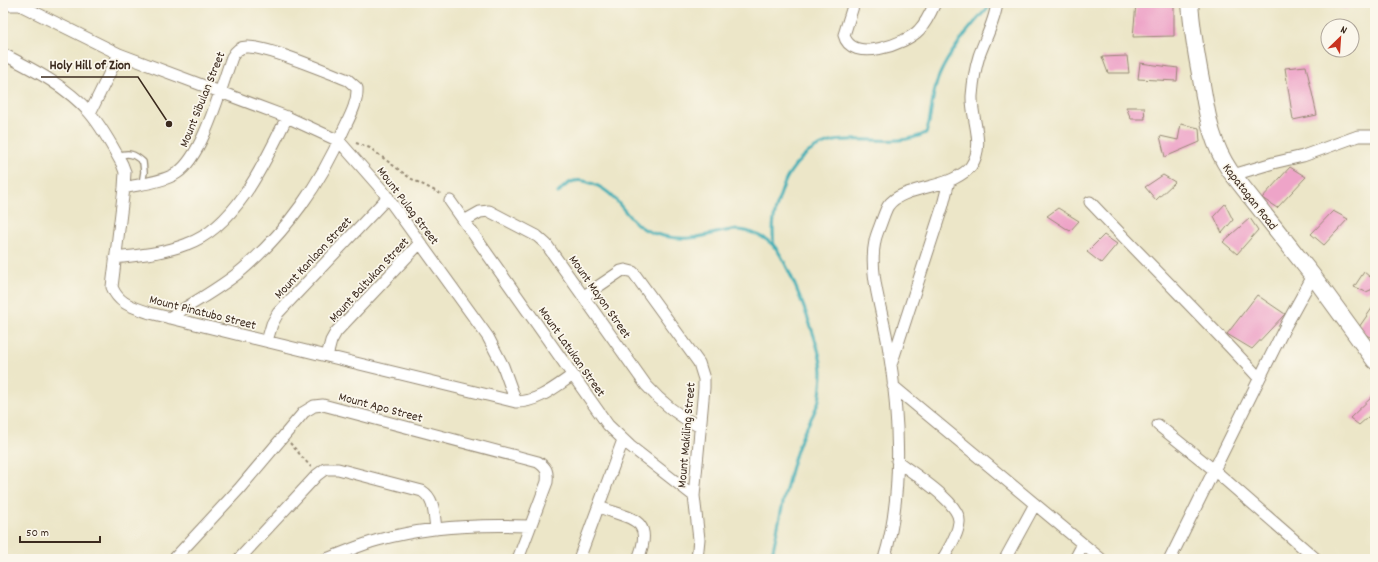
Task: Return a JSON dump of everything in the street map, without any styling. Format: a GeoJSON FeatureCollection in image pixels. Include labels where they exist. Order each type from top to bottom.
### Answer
{"type":"FeatureCollection","features":[{"type":"Feature","properties":{"kind":"main road","name":"Kapatagan Road"},"geometry":{"type":"LineString","coordinates":[[1190,3],[1193,37],[1211,133],[1219,154],[1233,175],[1313,276],[1375,361]]}},
{"type":"Feature","properties":{"kind":"street"},"geometry":{"type":"LineString","coordinates":[[854,3],[844,35],[849,46],[856,50],[867,51],[913,36],[923,25],[935,3]]}},
{"type":"Feature","properties":{"kind":"street"},"geometry":{"type":"LineString","coordinates":[[884,559],[894,521],[896,499],[896,425],[891,363],[872,264],[875,240],[888,206],[897,197],[949,181],[961,175],[971,166],[975,157],[978,133],[972,98],[974,81],[979,58],[993,21],[997,3]]}},
{"type":"Feature","properties":{"kind":"street","name":"Mount Pulag Street"},"geometry":{"type":"LineString","coordinates":[[3,5],[20,5],[119,54],[287,117],[339,141],[388,197],[493,347],[503,366],[516,402]]}},
{"type":"Feature","properties":{"kind":"street","name":"Mount Sibulan Street"},"geometry":{"type":"LineString","coordinates":[[124,188],[168,178],[186,165],[199,145],[232,57],[240,48],[246,47],[265,50],[348,80],[357,88],[356,100],[339,141]]}},
{"type":"Feature","properties":{"kind":"street","name":"Mount Pinatubo Street"},"geometry":{"type":"LineString","coordinates":[[3,54],[62,87],[90,113],[118,156],[125,172],[112,287],[117,298],[132,307],[169,318],[516,402],[529,401],[539,397],[573,375]]}},
{"type":"Feature","properties":{"kind":"street"},"geometry":{"type":"LineString","coordinates":[[90,113],[119,54]]}},
{"type":"Feature","properties":{"kind":"street"},"geometry":{"type":"LineString","coordinates":[[116,258],[162,252],[189,244],[207,234],[225,219],[249,186],[267,159],[287,117]]}},
{"type":"Feature","properties":{"kind":"street"},"geometry":{"type":"LineString","coordinates":[[1233,175],[1303,156],[1358,136],[1375,136]]}},
{"type":"Feature","properties":{"kind":"street"},"geometry":{"type":"LineString","coordinates":[[169,318],[212,291],[243,269],[266,246],[308,195],[339,141]]}},
{"type":"Feature","properties":{"kind":"street"},"geometry":{"type":"LineString","coordinates":[[891,363],[943,205],[949,181]]}},
{"type":"Feature","properties":{"kind":"street","name":"Mount Kanlaon Street"},"geometry":{"type":"LineString","coordinates":[[267,341],[272,324],[278,313],[388,197]]}},
{"type":"Feature","properties":{"kind":"street","name":"Mount Latukan Street"},"geometry":{"type":"LineString","coordinates":[[450,201],[608,425],[623,440],[694,496]]}},
{"type":"Feature","properties":{"kind":"street"},"geometry":{"type":"LineString","coordinates":[[1090,202],[1179,296],[1218,333],[1259,378]]}},
{"type":"Feature","properties":{"kind":"street","name":"Mount Mayon Street"},"geometry":{"type":"LineString","coordinates":[[464,221],[480,212],[489,211],[537,236],[546,244],[654,394],[684,418],[700,427]]}},
{"type":"Feature","properties":{"kind":"street","name":"Mount Baltukan Street"},"geometry":{"type":"LineString","coordinates":[[327,356],[331,341],[336,332],[420,243]]}},
{"type":"Feature","properties":{"kind":"street","name":"Mount Makiling Street"},"geometry":{"type":"LineString","coordinates":[[584,296],[620,271],[629,270],[636,275],[699,363],[702,371],[704,388],[694,496],[699,539],[697,559]]}},
{"type":"Feature","properties":{"kind":"street"},"geometry":{"type":"LineString","coordinates":[[1170,559],[1259,378],[1313,276]]}},
{"type":"Feature","properties":{"kind":"street"},"geometry":{"type":"LineString","coordinates":[[893,386],[1101,559]]}},
{"type":"Feature","properties":{"kind":"street","name":"Mount Apo Street"},"geometry":{"type":"LineString","coordinates":[[174,559],[240,489],[308,408],[323,405],[538,462],[544,466],[548,476],[518,559]]}},
{"type":"Feature","properties":{"kind":"street"},"geometry":{"type":"LineString","coordinates":[[1158,425],[1214,470],[1316,559]]}},
{"type":"Feature","properties":{"kind":"street"},"geometry":{"type":"LineString","coordinates":[[579,559],[623,440]]}},
{"type":"Feature","properties":{"kind":"street"},"geometry":{"type":"LineString","coordinates":[[897,461],[944,497],[956,509],[959,516],[959,524],[943,559]]}},
{"type":"Feature","properties":{"kind":"street"},"geometry":{"type":"LineString","coordinates":[[239,559],[317,475],[325,469],[338,469],[426,493],[432,502],[436,529]]}},
{"type":"Feature","properties":{"kind":"street"},"geometry":{"type":"LineString","coordinates":[[1005,559],[1035,504]]}},
{"type":"Feature","properties":{"kind":"street"},"geometry":{"type":"LineString","coordinates":[[599,507],[634,521],[642,527],[645,538],[638,559]]}},
{"type":"Feature","properties":{"kind":"street"},"geometry":{"type":"LineString","coordinates":[[326,559],[378,540],[436,529],[481,525],[530,526]]}},
{"type":"Feature","properties":{"kind":"street"},"geometry":{"type":"LineString","coordinates":[[1075,559],[1083,544]]}},
{"type":"Feature","properties":{"kind":"lane"},"geometry":{"type":"LineString","coordinates":[[118,156],[126,153],[134,154],[143,162],[144,172],[142,184]]}},
{"type":"Feature","properties":{"kind":"path"},"geometry":{"type":"LineString","coordinates":[[339,141],[359,144],[370,148],[410,178],[442,194],[450,201]]}},
{"type":"Feature","properties":{"kind":"path"},"geometry":{"type":"LineString","coordinates":[[284,436],[317,475]]}},
{"type":"Feature","properties":{"kind":"shaded area"},"geometry":{"type":"Polygon","coordinates":[[[1316,3],[1350,3],[1348,10],[1316,3]]]}},
{"type":"Feature","properties":{"kind":"building"},"geometry":{"type":"Polygon","coordinates":[[[1136,3],[1174,3],[1174,36],[1133,37],[1136,3]]]}},
{"type":"Feature","properties":{"kind":"building"},"geometry":{"type":"Polygon","coordinates":[[[1127,56],[1129,73],[1108,73],[1102,57],[1127,56]]]}},
{"type":"Feature","properties":{"kind":"building"},"geometry":{"type":"Polygon","coordinates":[[[1140,63],[1178,68],[1177,81],[1138,79],[1140,63]]]}},
{"type":"Feature","properties":{"kind":"building"},"geometry":{"type":"Polygon","coordinates":[[[1306,66],[1317,115],[1293,120],[1285,68],[1306,66]]]}},
{"type":"Feature","properties":{"kind":"building"},"geometry":{"type":"Polygon","coordinates":[[[1126,107],[1144,107],[1145,119],[1131,119],[1126,107]]]}},
{"type":"Feature","properties":{"kind":"building"},"geometry":{"type":"Polygon","coordinates":[[[1181,124],[1199,128],[1200,142],[1165,157],[1160,136],[1178,140],[1181,124]]]}},
{"type":"Feature","properties":{"kind":"building"},"geometry":{"type":"Polygon","coordinates":[[[1290,167],[1306,177],[1277,208],[1262,198],[1290,167]]]}},
{"type":"Feature","properties":{"kind":"building"},"geometry":{"type":"Polygon","coordinates":[[[1163,175],[1175,182],[1156,200],[1145,187],[1163,175]]]}},
{"type":"Feature","properties":{"kind":"building"},"geometry":{"type":"Polygon","coordinates":[[[1225,204],[1233,220],[1222,233],[1214,216],[1225,204]]]}},
{"type":"Feature","properties":{"kind":"building"},"geometry":{"type":"Polygon","coordinates":[[[1058,208],[1079,221],[1070,231],[1047,216],[1058,208]]]}},
{"type":"Feature","properties":{"kind":"building"},"geometry":{"type":"Polygon","coordinates":[[[1333,211],[1348,219],[1324,245],[1311,234],[1333,211]]]}},
{"type":"Feature","properties":{"kind":"building"},"geometry":{"type":"Polygon","coordinates":[[[1250,218],[1258,230],[1237,254],[1223,242],[1250,218]]]}},
{"type":"Feature","properties":{"kind":"building"},"geometry":{"type":"Polygon","coordinates":[[[1104,235],[1117,244],[1101,263],[1087,252],[1104,235]]]}},
{"type":"Feature","properties":{"kind":"building"},"geometry":{"type":"Polygon","coordinates":[[[1364,272],[1375,281],[1375,288],[1366,292],[1354,287],[1364,272]]]}},
{"type":"Feature","properties":{"kind":"building"},"geometry":{"type":"Polygon","coordinates":[[[1257,295],[1285,314],[1252,349],[1227,334],[1257,295]]]}},
{"type":"Feature","properties":{"kind":"building"},"geometry":{"type":"Polygon","coordinates":[[[1375,304],[1375,339],[1357,330],[1375,304]]]}},
{"type":"Feature","properties":{"kind":"building"},"geometry":{"type":"Polygon","coordinates":[[[1375,394],[1375,411],[1359,425],[1350,418],[1375,394]]]}},
{"type":"Feature","properties":{"kind":"waterway"},"geometry":{"type":"LineString","coordinates":[[774,247],[774,216],[786,179],[798,162],[814,148],[829,142],[845,140],[894,140],[911,138],[926,133],[939,75],[967,31],[991,5]]}},
{"type":"Feature","properties":{"kind":"waterway"},"geometry":{"type":"LineString","coordinates":[[558,193],[565,186],[574,181],[579,180],[589,182],[609,193],[637,224],[652,233],[671,237],[690,238],[724,231],[740,230],[760,236],[775,247],[781,257],[789,271],[811,326],[822,374],[819,401],[802,436],[791,470],[771,559]]}},
{"type":"Feature","properties":{"kind":"place","name":"Holy Hill of Zion"},"geometry":{"type":"Point","coordinates":[169,124]}}]}
